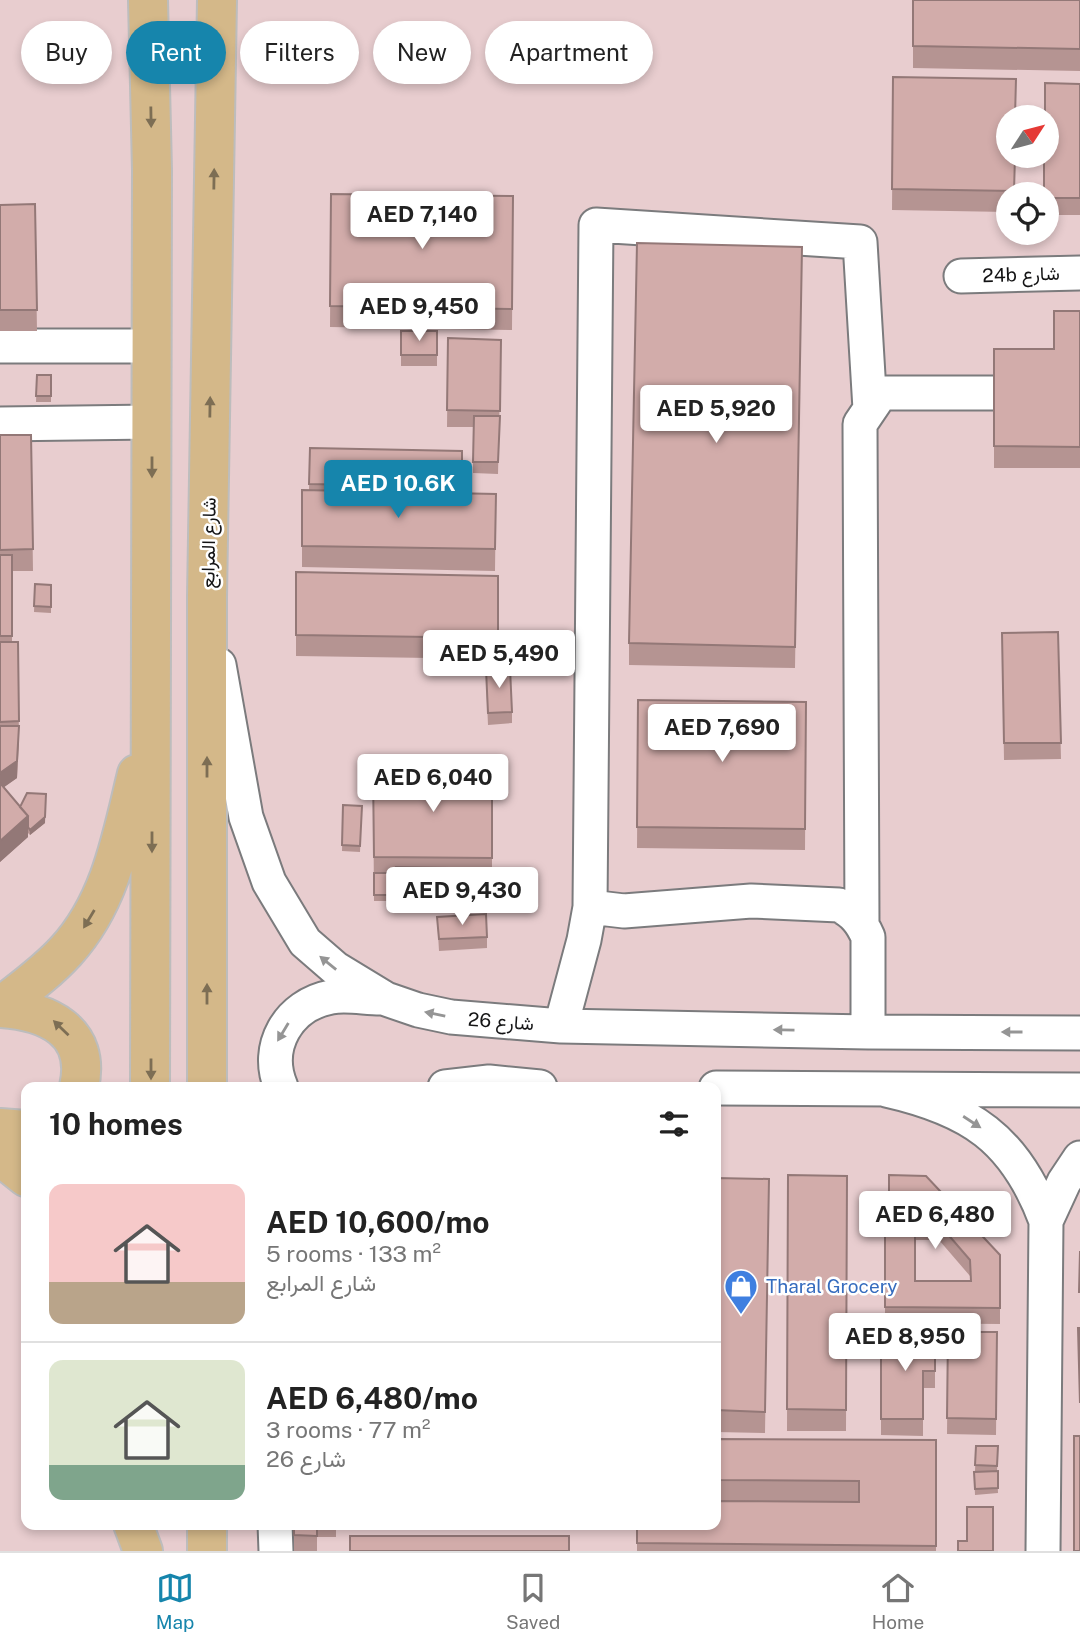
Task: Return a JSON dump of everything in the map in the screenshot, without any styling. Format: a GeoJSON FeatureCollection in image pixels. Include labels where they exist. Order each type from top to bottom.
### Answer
{"type":"FeatureCollection","features":[{"type":"Feature","properties":{"kind":"main road"},"geometry":{"type":"LineString","coordinates":[[148,0],[152,171],[150,1082]]}},
{"type":"Feature","properties":{"kind":"main road","name":"شارع المرابع"},"geometry":{"type":"LineString","coordinates":[[207,1082],[207,597],[217,0]]}},
{"type":"Feature","properties":{"kind":"main road"},"geometry":{"type":"LineString","coordinates":[[0,1007],[47,970],[67,950],[99,903],[118,850],[152,714]]}},
{"type":"Feature","properties":{"kind":"main road"},"geometry":{"type":"LineString","coordinates":[[0,1007],[33,1012],[50,1018],[64,1029],[80,1060],[79,1082]]}},
{"type":"Feature","properties":{"kind":"main road"},"geometry":{"type":"LineString","coordinates":[[0,1128],[21,1130]]}},
{"type":"Feature","properties":{"kind":"main road"},"geometry":{"type":"LineString","coordinates":[[0,1156],[21,1173]]}},
{"type":"Feature","properties":{"kind":"main road"},"geometry":{"type":"LineString","coordinates":[[135,1530],[143,1551]]}},
{"type":"Feature","properties":{"kind":"main road"},"geometry":{"type":"LineString","coordinates":[[148,1530],[148,1551]]}},
{"type":"Feature","properties":{"kind":"main road"},"geometry":{"type":"LineString","coordinates":[[207,1530],[207,1551]]}},
{"type":"Feature","properties":{"kind":"street"},"geometry":{"type":"LineString","coordinates":[[561,1026],[590,907],[596,225],[860,242],[870,409]]}},
{"type":"Feature","properties":{"kind":"street","name":"24b شارع"},"geometry":{"type":"LineString","coordinates":[[961,276],[1080,273]]}},
{"type":"Feature","properties":{"kind":"street"},"geometry":{"type":"LineString","coordinates":[[0,346],[152,346]]}},
{"type":"Feature","properties":{"kind":"street"},"geometry":{"type":"LineString","coordinates":[[868,1032],[867,937],[862,923],[860,424],[881,393],[1044,393],[1069,402],[1080,415]]}},
{"type":"Feature","properties":{"kind":"street"},"geometry":{"type":"LineString","coordinates":[[0,424],[152,422]]}},
{"type":"Feature","properties":{"kind":"street","name":"شارع 26"},"geometry":{"type":"LineString","coordinates":[[207,597],[246,817],[269,882],[305,942],[335,968],[386,999],[451,1017],[561,1026],[1080,1033]]}},
{"type":"Feature","properties":{"kind":"street"},"geometry":{"type":"LineString","coordinates":[[590,907],[624,911],[751,901],[839,905],[852,912],[862,923]]}},
{"type":"Feature","properties":{"kind":"street"},"geometry":{"type":"LineString","coordinates":[[279,1082],[275,1071],[276,1042],[282,1029],[296,1014],[313,1003],[332,997],[386,999]]}},
{"type":"Feature","properties":{"kind":"street"},"geometry":{"type":"LineString","coordinates":[[721,1088],[1080,1090]]}},
{"type":"Feature","properties":{"kind":"street"},"geometry":{"type":"LineString","coordinates":[[886,1090],[948,1108],[975,1123],[999,1142],[1030,1183],[1046,1221],[1043,1551]]}},
{"type":"Feature","properties":{"kind":"street"},"geometry":{"type":"LineString","coordinates":[[1046,1221],[1064,1182],[1080,1158]]}},
{"type":"Feature","properties":{"kind":"street"},"geometry":{"type":"LineString","coordinates":[[275,1530],[276,1551]]}},
{"type":"Feature","properties":{"kind":"shaded area"},"geometry":{"type":"Polygon","coordinates":[[[0,0],[1080,0],[1080,1551],[0,1551],[0,0]]]}},
{"type":"Feature","properties":{"kind":"building"},"geometry":{"type":"Polygon","coordinates":[[[913,0],[1080,0],[1080,49],[913,46],[913,0]]]}},
{"type":"Feature","properties":{"kind":"building"},"geometry":{"type":"Polygon","coordinates":[[[893,77],[1016,79],[1015,105],[996,105],[996,168],[1015,168],[1014,182],[996,182],[996,191],[892,189],[893,77]]]}},
{"type":"Feature","properties":{"kind":"building"},"geometry":{"type":"Polygon","coordinates":[[[1045,83],[1080,84],[1080,198],[1059,198],[1059,182],[1044,182],[1044,168],[1059,168],[1059,105],[1045,105],[1045,83]]]}},
{"type":"Feature","properties":{"kind":"building"},"geometry":{"type":"Polygon","coordinates":[[[331,194],[513,196],[512,309],[330,306],[331,194]]]}},
{"type":"Feature","properties":{"kind":"building"},"geometry":{"type":"Polygon","coordinates":[[[35,204],[37,310],[0,310],[0,205],[35,204]]]}},
{"type":"Feature","properties":{"kind":"building"},"geometry":{"type":"Polygon","coordinates":[[[637,243],[802,247],[795,647],[629,643],[637,243]]]}},
{"type":"Feature","properties":{"kind":"building"},"geometry":{"type":"Polygon","coordinates":[[[1054,311],[1080,311],[1080,447],[994,446],[994,349],[1054,349],[1054,311]]]}},
{"type":"Feature","properties":{"kind":"building"},"geometry":{"type":"Polygon","coordinates":[[[401,331],[437,331],[437,355],[401,355],[401,331]]]}},
{"type":"Feature","properties":{"kind":"building"},"geometry":{"type":"Polygon","coordinates":[[[448,338],[501,340],[500,411],[447,410],[448,338]]]}},
{"type":"Feature","properties":{"kind":"building"},"geometry":{"type":"Polygon","coordinates":[[[37,375],[51,375],[51,396],[36,396],[37,375]]]}},
{"type":"Feature","properties":{"kind":"building"},"geometry":{"type":"Polygon","coordinates":[[[474,416],[500,416],[498,462],[473,462],[474,416]]]}},
{"type":"Feature","properties":{"kind":"building"},"geometry":{"type":"Polygon","coordinates":[[[0,435],[31,435],[33,549],[0,550],[0,435]]]}},
{"type":"Feature","properties":{"kind":"building"},"geometry":{"type":"Polygon","coordinates":[[[310,448],[462,451],[462,487],[309,484],[310,448]]]}},
{"type":"Feature","properties":{"kind":"building"},"geometry":{"type":"Polygon","coordinates":[[[302,490],[496,494],[495,549],[302,546],[302,490]]]}},
{"type":"Feature","properties":{"kind":"building"},"geometry":{"type":"Polygon","coordinates":[[[0,555],[12,555],[12,636],[0,636],[0,555]]]}},
{"type":"Feature","properties":{"kind":"building"},"geometry":{"type":"Polygon","coordinates":[[[296,572],[498,576],[498,638],[296,635],[296,572]]]}},
{"type":"Feature","properties":{"kind":"building"},"geometry":{"type":"Polygon","coordinates":[[[35,584],[51,585],[51,607],[34,606],[35,584]]]}},
{"type":"Feature","properties":{"kind":"building"},"geometry":{"type":"Polygon","coordinates":[[[1058,632],[1061,743],[1004,743],[1002,633],[1058,632]]]}},
{"type":"Feature","properties":{"kind":"building"},"geometry":{"type":"Polygon","coordinates":[[[0,642],[18,642],[19,721],[0,722],[0,642]]]}},
{"type":"Feature","properties":{"kind":"building"},"geometry":{"type":"Polygon","coordinates":[[[510,668],[512,712],[488,713],[486,669],[510,668]]]}},
{"type":"Feature","properties":{"kind":"building"},"geometry":{"type":"Polygon","coordinates":[[[638,700],[806,702],[805,829],[637,827],[638,700]]]}},
{"type":"Feature","properties":{"kind":"building"},"geometry":{"type":"Polygon","coordinates":[[[0,726],[19,726],[17,761],[0,773],[0,726]]]}},
{"type":"Feature","properties":{"kind":"building"},"geometry":{"type":"Polygon","coordinates":[[[373,771],[492,771],[492,858],[374,857],[373,771]]]}},
{"type":"Feature","properties":{"kind":"building"},"geometry":{"type":"Polygon","coordinates":[[[0,783],[28,816],[0,841],[0,783]]]}},
{"type":"Feature","properties":{"kind":"building"},"geometry":{"type":"Polygon","coordinates":[[[27,793],[46,794],[45,817],[30,830],[28,816],[20,807],[27,793]]]}},
{"type":"Feature","properties":{"kind":"building"},"geometry":{"type":"Polygon","coordinates":[[[343,805],[362,806],[360,846],[342,845],[343,805]]]}},
{"type":"Feature","properties":{"kind":"building"},"geometry":{"type":"Polygon","coordinates":[[[396,867],[448,868],[449,890],[396,890],[396,867]]]}},
{"type":"Feature","properties":{"kind":"building"},"geometry":{"type":"Polygon","coordinates":[[[374,873],[396,873],[396,895],[374,895],[374,873]]]}},
{"type":"Feature","properties":{"kind":"building"},"geometry":{"type":"Polygon","coordinates":[[[486,914],[487,937],[439,939],[437,917],[486,914]]]}},
{"type":"Feature","properties":{"kind":"building"},"geometry":{"type":"Polygon","coordinates":[[[788,1175],[847,1176],[846,1410],[787,1409],[788,1175]]]}},
{"type":"Feature","properties":{"kind":"building"},"geometry":{"type":"Polygon","coordinates":[[[889,1175],[926,1176],[1000,1255],[1000,1308],[885,1307],[885,1193],[889,1193],[889,1175]],[[915,1223],[915,1281],[971,1281],[970,1260],[939,1224],[915,1223]]]}},
{"type":"Feature","properties":{"kind":"building","name":"Tharal Grocery"},"geometry":{"type":"Polygon","coordinates":[[[721,1178],[769,1179],[765,1412],[721,1410],[721,1178]]]}},
{"type":"Feature","properties":{"kind":"building"},"geometry":{"type":"Polygon","coordinates":[[[1078,1328],[1080,1328],[1080,1403],[1078,1328]]]}},
{"type":"Feature","properties":{"kind":"building"},"geometry":{"type":"Polygon","coordinates":[[[881,1332],[935,1333],[935,1371],[923,1371],[923,1419],[881,1419],[881,1332]]]}},
{"type":"Feature","properties":{"kind":"building"},"geometry":{"type":"Polygon","coordinates":[[[948,1332],[997,1332],[996,1419],[947,1418],[948,1332]]]}},
{"type":"Feature","properties":{"kind":"building"},"geometry":{"type":"Polygon","coordinates":[[[1074,1436],[1080,1436],[1080,1551],[1074,1551],[1074,1436]]]}},
{"type":"Feature","properties":{"kind":"building"},"geometry":{"type":"Polygon","coordinates":[[[721,1439],[936,1440],[936,1546],[637,1543],[637,1530],[721,1530],[721,1501],[859,1502],[859,1481],[721,1480],[721,1439]]]}},
{"type":"Feature","properties":{"kind":"building"},"geometry":{"type":"Polygon","coordinates":[[[976,1446],[998,1446],[997,1466],[975,1465],[976,1446]]]}},
{"type":"Feature","properties":{"kind":"building"},"geometry":{"type":"Polygon","coordinates":[[[998,1471],[998,1488],[975,1489],[974,1472],[998,1471]]]}},
{"type":"Feature","properties":{"kind":"building"},"geometry":{"type":"Polygon","coordinates":[[[967,1507],[993,1507],[993,1551],[958,1551],[958,1541],[967,1541],[967,1507]]]}},
{"type":"Feature","properties":{"kind":"building"},"geometry":{"type":"Polygon","coordinates":[[[294,1530],[317,1530],[317,1536],[294,1535],[294,1530]]]}},
{"type":"Feature","properties":{"kind":"building"},"geometry":{"type":"Polygon","coordinates":[[[350,1536],[569,1536],[569,1551],[350,1551],[350,1536]]]}},
{"type":"Feature","properties":{"kind":"place","name":"Tharal Grocery"},"geometry":{"type":"Point","coordinates":[741,1316]}}]}
